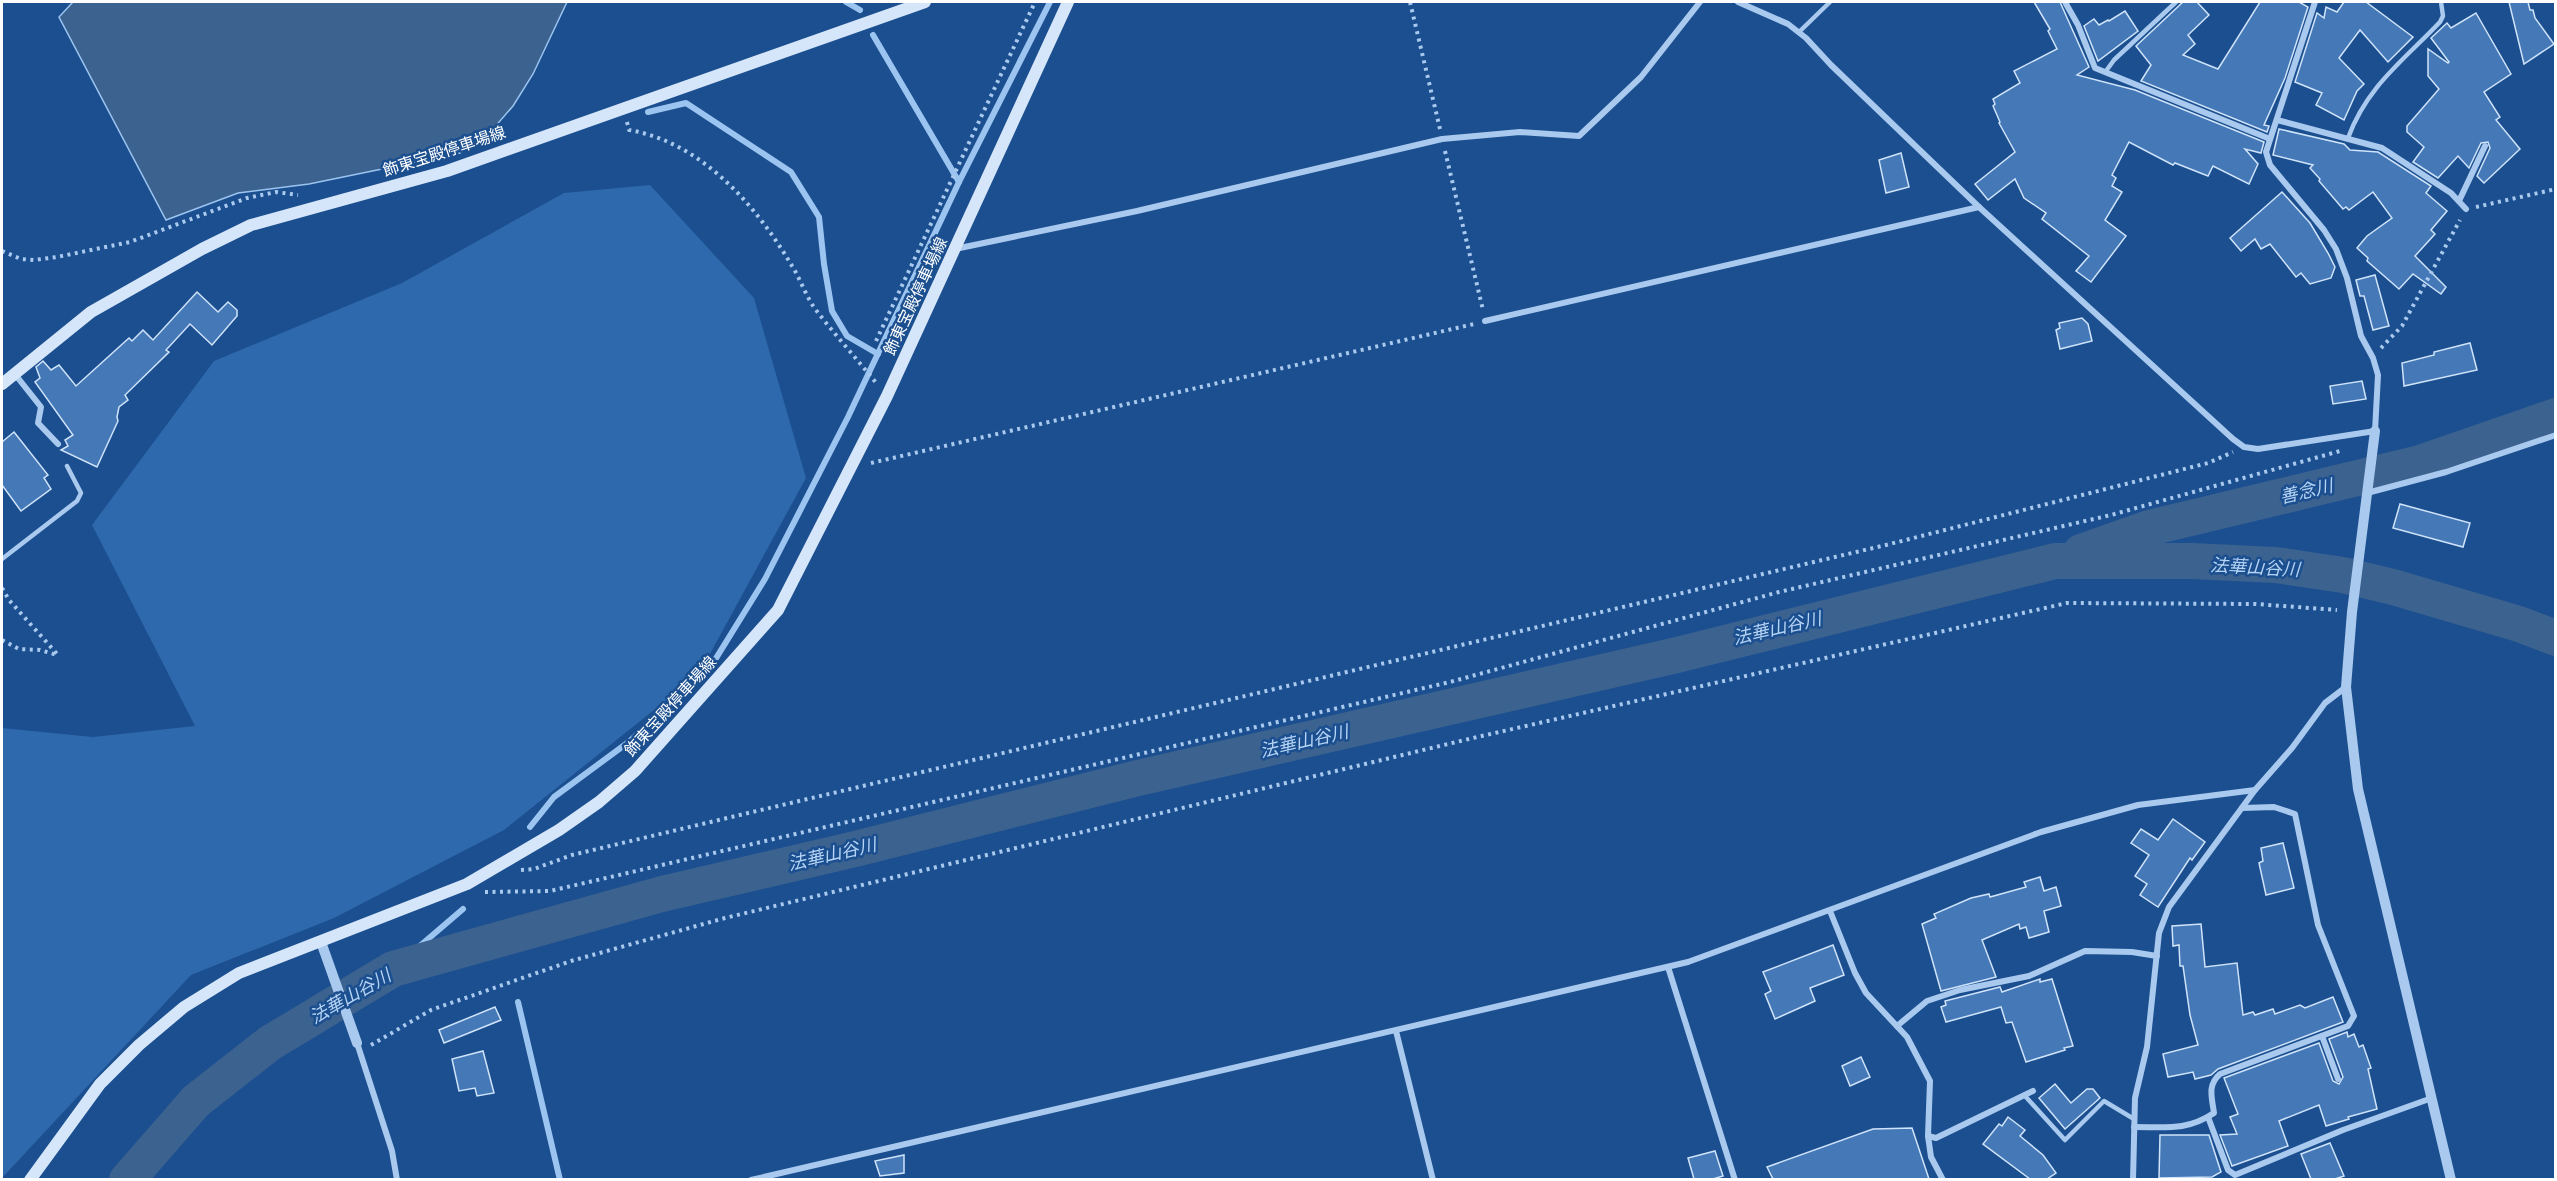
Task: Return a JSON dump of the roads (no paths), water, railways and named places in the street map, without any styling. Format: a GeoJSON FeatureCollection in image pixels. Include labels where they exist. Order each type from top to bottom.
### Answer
{"type":"FeatureCollection","features":[{"type":"Feature","properties":{"kind":"main road","name":"飾東宝殿停車場線"},"geometry":{"type":"LineString","coordinates":[[2,384],[91,312],[202,249],[251,225],[447,171],[622,107],[925,2]]}},
{"type":"Feature","properties":{"kind":"main road","name":"飾東宝殿停車場線"},"geometry":{"type":"LineString","coordinates":[[30,1179],[100,1084],[139,1045],[184,1007],[238,973],[467,884],[490,873],[567,824],[635,771],[778,610],[853,467],[887,396],[1068,2]]}},
{"type":"Feature","properties":{"kind":"street"},"geometry":{"type":"LineString","coordinates":[[954,249],[1137,211],[1442,139],[1520,132],[1580,136],[1641,77],[1700,2]]}},
{"type":"Feature","properties":{"kind":"street"},"geometry":{"type":"LineString","coordinates":[[1738,2],[1788,24],[1799,32],[1979,207],[2244,447],[2269,447],[2375,431]]}},
{"type":"Feature","properties":{"kind":"street"},"geometry":{"type":"LineString","coordinates":[[2065,2],[2078,25],[2096,68],[2106,70],[2270,139]]}},
{"type":"Feature","properties":{"kind":"street"},"geometry":{"type":"LineString","coordinates":[[2315,2],[2266,152],[2270,165],[2324,230],[2336,249],[2347,278],[2361,336],[2373,358],[2378,375],[2375,431],[2353,609],[2346,687],[2358,789],[2451,1179]]}},
{"type":"Feature","properties":{"kind":"street"},"geometry":{"type":"LineString","coordinates":[[2277,120],[2348,138],[2391,153],[2451,193],[2466,209]]}},
{"type":"Feature","properties":{"kind":"street"},"geometry":{"type":"LineString","coordinates":[[2459,201],[2485,146]]}},
{"type":"Feature","properties":{"kind":"street"},"geometry":{"type":"LineString","coordinates":[[1485,321],[1979,207]]}},
{"type":"Feature","properties":{"kind":"street"},"geometry":{"type":"LineString","coordinates":[[14,373],[41,407],[38,423],[58,444]]}},
{"type":"Feature","properties":{"kind":"street"},"geometry":{"type":"LineString","coordinates":[[2367,491],[2446,472],[2556,435]]}},
{"type":"Feature","properties":{"kind":"street"},"geometry":{"type":"LineString","coordinates":[[2133,1179],[2135,1098],[2147,1047],[2159,933],[2169,907],[2255,790],[2292,748],[2325,703],[2346,687]]}},
{"type":"Feature","properties":{"kind":"street"},"geometry":{"type":"LineString","coordinates":[[751,1179],[1668,967],[1802,918],[1830,911],[2041,832],[2127,808],[2255,790]]}},
{"type":"Feature","properties":{"kind":"street"},"geometry":{"type":"LineString","coordinates":[[2134,1127],[2185,1127],[2208,1117],[2214,1113],[2212,1081],[2220,1074],[2348,1026],[2354,1016],[2318,925],[2295,814],[2274,807],[2242,808]]}},
{"type":"Feature","properties":{"kind":"street"},"geometry":{"type":"LineString","coordinates":[[1830,911],[1866,993],[1907,1037],[1930,1081],[1928,1136],[1931,1157],[1943,1179]]}},
{"type":"Feature","properties":{"kind":"street"},"geometry":{"type":"LineString","coordinates":[[321,942],[392,1151],[397,1179]]}},
{"type":"Feature","properties":{"kind":"street"},"geometry":{"type":"LineString","coordinates":[[1897,1026],[1927,1001],[1960,990],[2029,976],[2085,951],[2132,952],[2157,956]]}},
{"type":"Feature","properties":{"kind":"street"},"geometry":{"type":"LineString","coordinates":[[1668,967],[1735,1179]]}},
{"type":"Feature","properties":{"kind":"street"},"geometry":{"type":"LineString","coordinates":[[1396,1031],[1432,1179]]}},
{"type":"Feature","properties":{"kind":"street"},"geometry":{"type":"LineString","coordinates":[[2322,1036],[2338,1079]]}},
{"type":"Feature","properties":{"kind":"street"},"geometry":{"type":"LineString","coordinates":[[1928,1136],[1936,1138],[2033,1091]]}},
{"type":"Feature","properties":{"kind":"street"},"geometry":{"type":"LineString","coordinates":[[2208,1117],[2228,1170],[2235,1175],[2343,1130],[2432,1098]]}},
{"type":"Feature","properties":{"kind":"lane"},"geometry":{"type":"LineString","coordinates":[[1799,32],[1830,2]]}},
{"type":"Feature","properties":{"kind":"lane"},"geometry":{"type":"LineString","coordinates":[[2106,70],[2176,2]]}},
{"type":"Feature","properties":{"kind":"lane"},"geometry":{"type":"LineString","coordinates":[[2348,138],[2356,115],[2369,95],[2382,79],[2440,22],[2443,16],[2441,2]]}},
{"type":"Feature","properties":{"kind":"lane"},"geometry":{"type":"LineString","coordinates":[[2,559],[77,501],[81,493],[67,466]]}},
{"type":"Feature","properties":{"kind":"lane"},"geometry":{"type":"LineString","coordinates":[[2025,1096],[2066,1140],[2104,1101],[2134,1119]]}},
{"type":"Feature","properties":{"kind":"waterway"},"geometry":{"type":"LineString","coordinates":[[846,2],[860,10]]}},
{"type":"Feature","properties":{"kind":"waterway"},"geometry":{"type":"LineString","coordinates":[[530,827],[554,797],[630,741],[710,668],[765,579],[848,417],[959,182],[1050,2]]}},
{"type":"Feature","properties":{"kind":"waterway"},"geometry":{"type":"LineString","coordinates":[[873,35],[959,182]]}},
{"type":"Feature","properties":{"kind":"waterway"},"geometry":{"type":"LineString","coordinates":[[648,112],[686,103],[791,172],[819,217],[832,311],[847,336],[878,354]]}},
{"type":"Feature","properties":{"kind":"waterway","name":"善念川"},"geometry":{"type":"LineString","coordinates":[[2081,552],[2149,528],[2420,463],[2556,416]]}},
{"type":"Feature","properties":{"kind":"waterway","name":"法華山谷川"},"geometry":{"type":"LineString","coordinates":[[127,1180],[196,1101],[270,1043],[393,969],[662,894],[851,850],[1138,778],[1677,655],[2055,561],[2192,561],[2276,565],[2343,575],[2393,587],[2519,624],[2556,638]]}},
{"type":"Feature","properties":{"kind":"waterway"},"geometry":{"type":"LineString","coordinates":[[393,969],[463,909]]}},
{"type":"Feature","properties":{"kind":"waterway"},"geometry":{"type":"LineString","coordinates":[[518,1002],[560,1180]]}}]}
